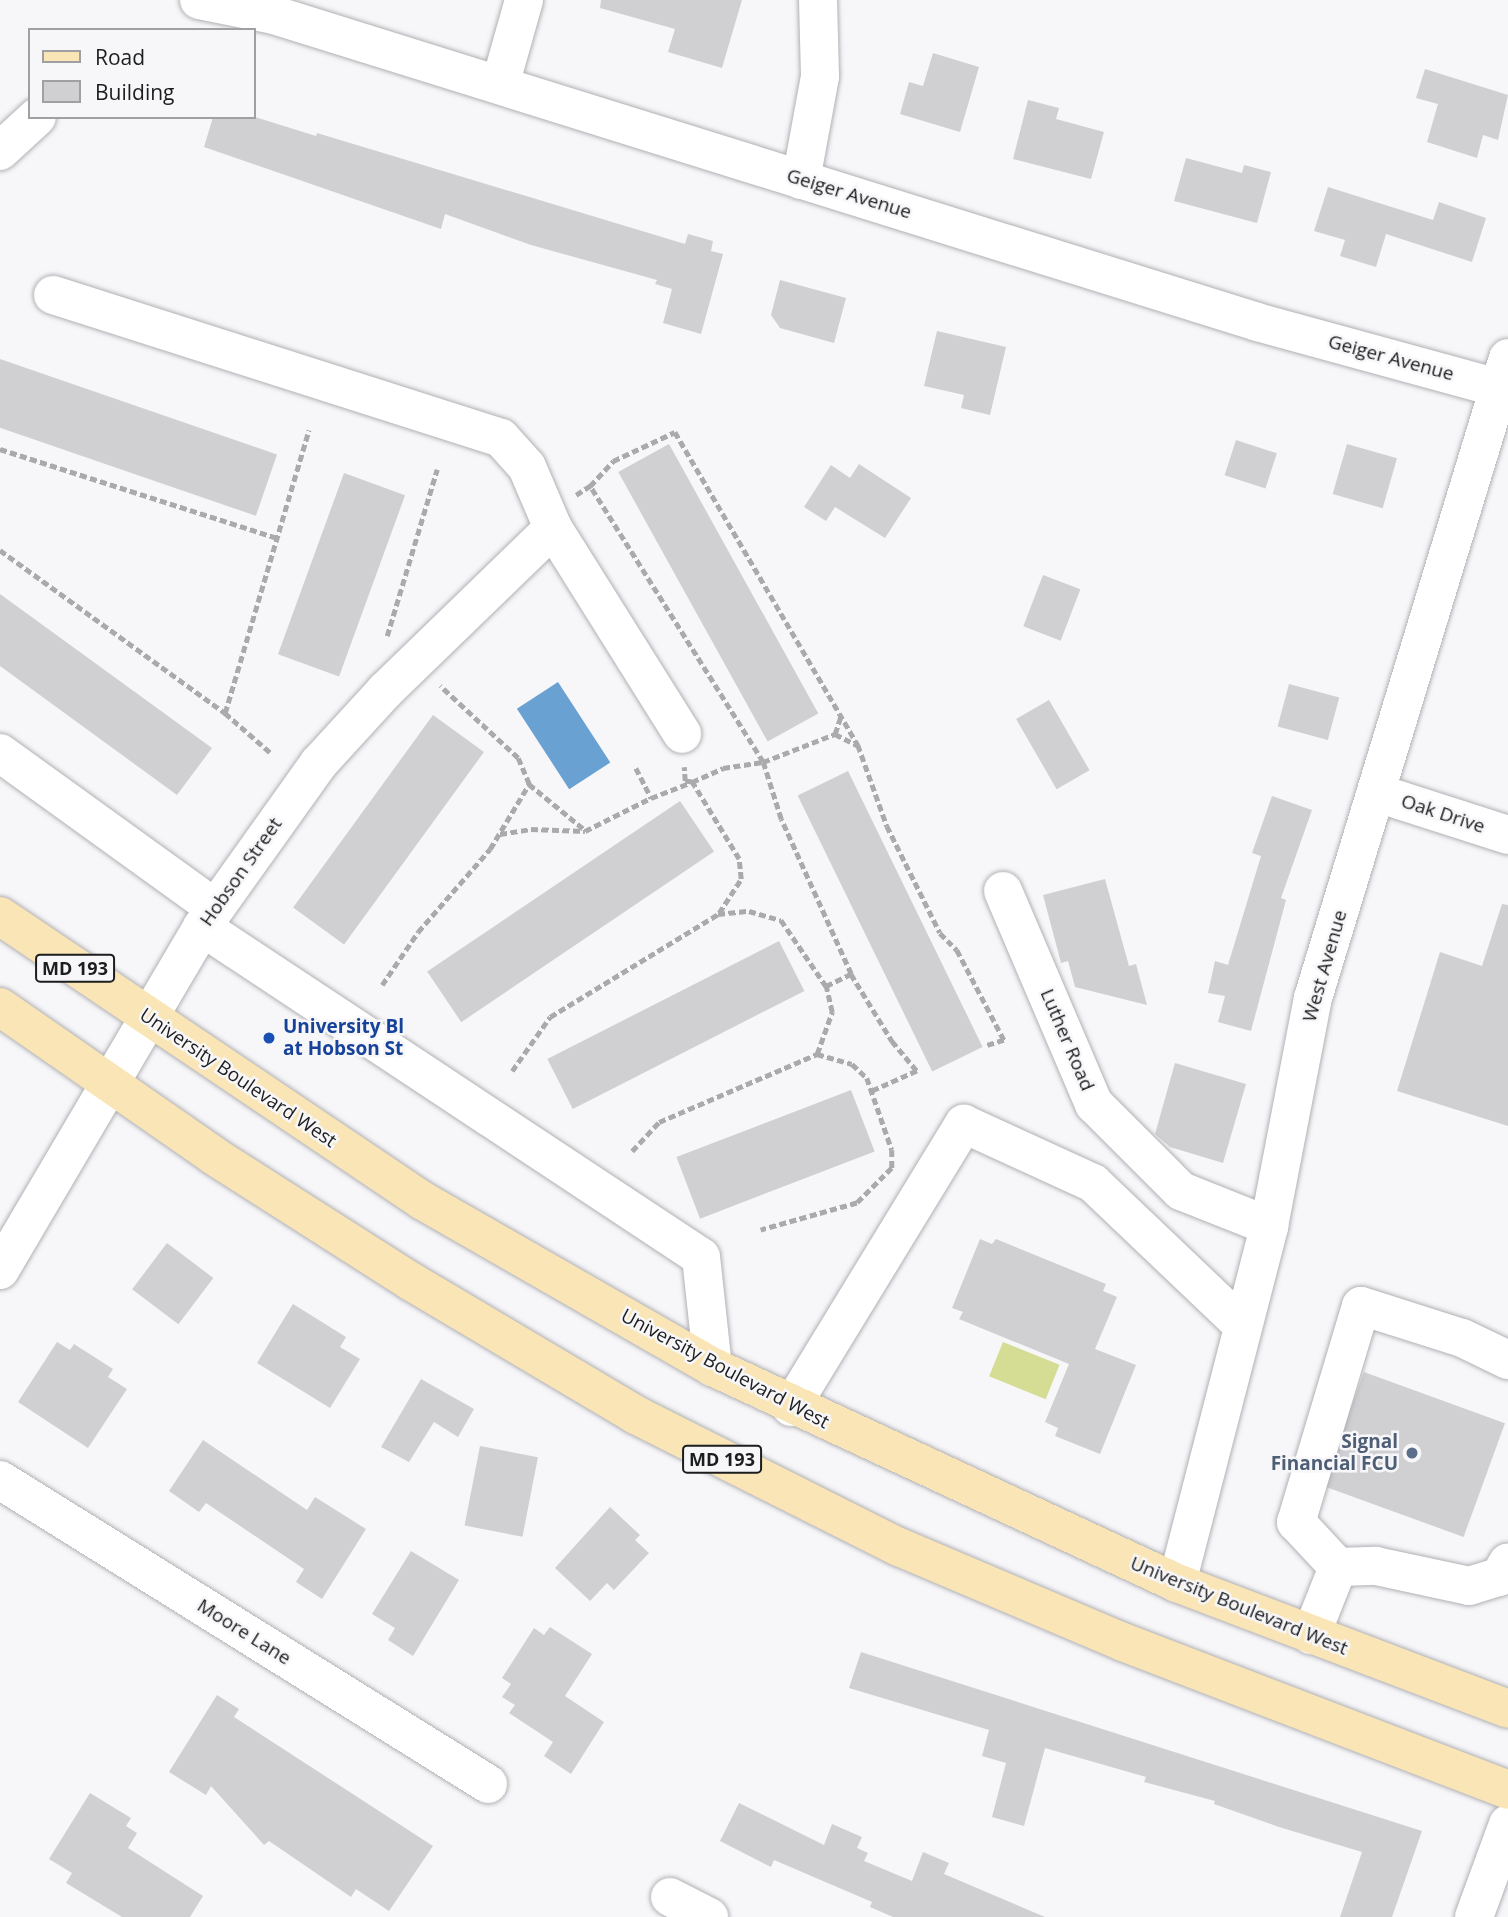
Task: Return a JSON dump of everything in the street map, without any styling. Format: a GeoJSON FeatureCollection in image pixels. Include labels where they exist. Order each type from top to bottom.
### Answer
{"type":"FeatureCollection","features":[{"type":"Feature","properties":{"kind":"main road","name":"University Boulevard West"},"geometry":{"type":"LineString","coordinates":[[0,916],[423,1201],[713,1367],[791,1406],[1177,1583],[1508,1709]]}},
{"type":"Feature","properties":{"kind":"main road","name":"MD 193"},"geometry":{"type":"LineString","coordinates":[[0,1007],[412,1282],[636,1415],[865,1531],[1123,1642],[1508,1790]]}},
{"type":"Feature","properties":{"kind":"street","name":"Geiger Avenue"},"geometry":{"type":"LineString","coordinates":[[199,0],[274,15],[1257,321],[1504,373]]}},
{"type":"Feature","properties":{"kind":"street"},"geometry":{"type":"LineString","coordinates":[[500,85],[524,0]]}},
{"type":"Feature","properties":{"kind":"street"},"geometry":{"type":"LineString","coordinates":[[801,180],[820,76],[818,0]]}},
{"type":"Feature","properties":{"kind":"street"},"geometry":{"type":"LineString","coordinates":[[0,151],[35,119]]}},
{"type":"Feature","properties":{"kind":"street"},"geometry":{"type":"LineString","coordinates":[[53,295],[501,438],[527,467],[553,528],[682,734]]}},
{"type":"Feature","properties":{"kind":"street","name":"West Avenue"},"geometry":{"type":"LineString","coordinates":[[1177,1583],[1269,1226],[1313,998],[1504,373]]}},
{"type":"Feature","properties":{"kind":"street","name":"Hobson Street"},"geometry":{"type":"LineString","coordinates":[[0,1270],[151,1020],[209,917],[319,763],[385,691],[553,528]]}},
{"type":"Feature","properties":{"kind":"street"},"geometry":{"type":"LineString","coordinates":[[0,753],[209,917],[701,1257],[713,1367]]}},
{"type":"Feature","properties":{"kind":"street","name":"Oak Drive"},"geometry":{"type":"LineString","coordinates":[[1377,793],[1508,835]]}},
{"type":"Feature","properties":{"kind":"street","name":"Luther Road"},"geometry":{"type":"LineString","coordinates":[[1003,891],[1094,1104],[1181,1191],[1269,1226]]}},
{"type":"Feature","properties":{"kind":"street"},"geometry":{"type":"LineString","coordinates":[[791,1406],[964,1124],[1093,1183],[1243,1326]]}},
{"type":"Feature","properties":{"kind":"street"},"geometry":{"type":"LineString","coordinates":[[1508,1360],[1462,1338],[1361,1306],[1296,1522],[1338,1567],[1377,1566],[1469,1586],[1499,1577],[1508,1562]]}},
{"type":"Feature","properties":{"kind":"street","name":"Moore Lane"},"geometry":{"type":"LineString","coordinates":[[0,1480],[488,1784]]}},
{"type":"Feature","properties":{"kind":"street"},"geometry":{"type":"LineString","coordinates":[[1311,1636],[1338,1567]]}},
{"type":"Feature","properties":{"kind":"street"},"geometry":{"type":"LineString","coordinates":[[1474,1917],[1508,1824]]}},
{"type":"Feature","properties":{"kind":"street"},"geometry":{"type":"LineString","coordinates":[[670,1897],[709,1917]]}},
{"type":"Feature","properties":{"kind":"path"},"geometry":{"type":"LineString","coordinates":[[225,713],[309,430]]}},
{"type":"Feature","properties":{"kind":"path"},"geometry":{"type":"LineString","coordinates":[[872,1091],[917,1071],[892,1041],[851,974],[781,819],[763,762],[590,485],[613,461],[675,432],[858,745],[887,826],[940,933],[957,950],[1004,1040],[985,1046]]}},
{"type":"Feature","properties":{"kind":"path"},"geometry":{"type":"LineString","coordinates":[[0,449],[277,538]]}},
{"type":"Feature","properties":{"kind":"path"},"geometry":{"type":"LineString","coordinates":[[386,638],[437,469]]}},
{"type":"Feature","properties":{"kind":"path"},"geometry":{"type":"LineString","coordinates":[[0,550],[225,713],[272,754]]}},
{"type":"Feature","properties":{"kind":"path"},"geometry":{"type":"LineString","coordinates":[[435,682],[517,758],[529,784],[585,831]]}},
{"type":"Feature","properties":{"kind":"path"},"geometry":{"type":"LineString","coordinates":[[835,734],[841,713]]}},
{"type":"Feature","properties":{"kind":"path"},"geometry":{"type":"LineString","coordinates":[[512,1071],[550,1017],[718,914],[741,879],[739,859],[692,782],[685,780],[682,734]]}},
{"type":"Feature","properties":{"kind":"path"},"geometry":{"type":"LineString","coordinates":[[499,835],[531,829],[585,831],[652,798],[723,768],[763,762],[835,734],[858,745]]}},
{"type":"Feature","properties":{"kind":"path"},"geometry":{"type":"LineString","coordinates":[[636,768],[652,798]]}},
{"type":"Feature","properties":{"kind":"path"},"geometry":{"type":"LineString","coordinates":[[382,985],[418,932],[499,835],[529,784]]}},
{"type":"Feature","properties":{"kind":"path"},"geometry":{"type":"LineString","coordinates":[[718,914],[749,911],[781,920],[826,986],[832,1012],[817,1054]]}},
{"type":"Feature","properties":{"kind":"path"},"geometry":{"type":"LineString","coordinates":[[826,986],[851,974]]}},
{"type":"Feature","properties":{"kind":"path"},"geometry":{"type":"LineString","coordinates":[[632,1151],[659,1122],[817,1054],[852,1064],[867,1078],[872,1091],[892,1150],[892,1168],[882,1182],[857,1203],[761,1230]]}},
{"type":"Feature","properties":{"kind":"green space"},"geometry":{"type":"Polygon","coordinates":[[[1003,1342],[1060,1365],[1046,1399],[989,1376],[1003,1342]]]}},
{"type":"Feature","properties":{"kind":"water"},"geometry":{"type":"Polygon","coordinates":[[[558,682],[610,763],[569,789],[517,709],[558,682]]]}},
{"type":"Feature","properties":{"kind":"building"},"geometry":{"type":"Polygon","coordinates":[[[601,0],[742,0],[722,68],[668,52],[675,29],[600,8],[601,0]]]}},
{"type":"Feature","properties":{"kind":"building"},"geometry":{"type":"Polygon","coordinates":[[[933,53],[979,67],[960,132],[900,114],[909,82],[923,86],[933,53]]]}},
{"type":"Feature","properties":{"kind":"building"},"geometry":{"type":"Polygon","coordinates":[[[1425,69],[1508,95],[1498,140],[1483,135],[1477,158],[1427,142],[1438,104],[1416,98],[1425,69]]]}},
{"type":"Feature","properties":{"kind":"building"},"geometry":{"type":"Polygon","coordinates":[[[1028,100],[1059,108],[1056,119],[1104,132],[1091,179],[1013,159],[1028,100]]]}},
{"type":"Feature","properties":{"kind":"building"},"geometry":{"type":"Polygon","coordinates":[[[256,117],[316,136],[317,133],[685,244],[688,234],[713,241],[711,251],[723,254],[701,334],[663,323],[672,289],[655,284],[657,280],[531,245],[445,214],[441,229],[204,147],[212,119],[256,117]]]}},
{"type":"Feature","properties":{"kind":"building"},"geometry":{"type":"Polygon","coordinates":[[[1186,158],[1242,173],[1244,165],[1271,172],[1257,223],[1174,201],[1186,158]]]}},
{"type":"Feature","properties":{"kind":"building"},"geometry":{"type":"Polygon","coordinates":[[[1328,187],[1433,220],[1439,202],[1486,218],[1472,262],[1386,234],[1376,267],[1340,256],[1345,240],[1314,231],[1328,187]]]}},
{"type":"Feature","properties":{"kind":"building"},"geometry":{"type":"Polygon","coordinates":[[[780,280],[846,298],[834,343],[780,328],[771,315],[780,280]]]}},
{"type":"Feature","properties":{"kind":"building"},"geometry":{"type":"Polygon","coordinates":[[[937,331],[1006,347],[990,415],[961,408],[964,395],[924,386],[937,331]]]}},
{"type":"Feature","properties":{"kind":"building"},"geometry":{"type":"Polygon","coordinates":[[[0,359],[277,454],[256,516],[0,428],[0,359]]]}},
{"type":"Feature","properties":{"kind":"building"},"geometry":{"type":"Polygon","coordinates":[[[1236,440],[1277,453],[1265,488],[1225,475],[1236,440]]]}},
{"type":"Feature","properties":{"kind":"building"},"geometry":{"type":"Polygon","coordinates":[[[669,444],[818,713],[768,742],[618,472],[669,444]]]}},
{"type":"Feature","properties":{"kind":"building"},"geometry":{"type":"Polygon","coordinates":[[[1347,444],[1397,458],[1383,508],[1333,494],[1347,444]]]}},
{"type":"Feature","properties":{"kind":"building"},"geometry":{"type":"Polygon","coordinates":[[[859,464],[911,498],[885,538],[835,507],[826,521],[804,507],[831,465],[850,478],[859,464]]]}},
{"type":"Feature","properties":{"kind":"building"},"geometry":{"type":"Polygon","coordinates":[[[344,473],[405,495],[339,677],[278,654],[344,473]]]}},
{"type":"Feature","properties":{"kind":"building"},"geometry":{"type":"Polygon","coordinates":[[[1043,575],[1080,589],[1061,641],[1023,626],[1043,575]]]}},
{"type":"Feature","properties":{"kind":"building"},"geometry":{"type":"Polygon","coordinates":[[[0,594],[212,748],[177,795],[0,666],[0,594]]]}},
{"type":"Feature","properties":{"kind":"building"},"geometry":{"type":"Polygon","coordinates":[[[1289,684],[1339,697],[1328,740],[1278,727],[1289,684]]]}},
{"type":"Feature","properties":{"kind":"building"},"geometry":{"type":"Polygon","coordinates":[[[1049,700],[1090,770],[1057,789],[1016,719],[1049,700]]]}},
{"type":"Feature","properties":{"kind":"building"},"geometry":{"type":"Polygon","coordinates":[[[433,715],[484,752],[344,945],[293,908],[433,715]]]}},
{"type":"Feature","properties":{"kind":"building"},"geometry":{"type":"Polygon","coordinates":[[[848,771],[983,1047],[932,1071],[798,796],[848,771]]]}},
{"type":"Feature","properties":{"kind":"building"},"geometry":{"type":"Polygon","coordinates":[[[1272,796],[1312,810],[1281,898],[1286,900],[1251,1031],[1218,1022],[1225,996],[1208,993],[1215,961],[1228,965],[1261,856],[1252,853],[1272,796]]]}},
{"type":"Feature","properties":{"kind":"building"},"geometry":{"type":"Polygon","coordinates":[[[680,801],[714,852],[461,1022],[427,972],[680,801]]]}},
{"type":"Feature","properties":{"kind":"building"},"geometry":{"type":"Polygon","coordinates":[[[1105,879],[1129,966],[1136,964],[1147,1005],[1075,987],[1068,961],[1061,963],[1043,895],[1105,879]]]}},
{"type":"Feature","properties":{"kind":"building"},"geometry":{"type":"Polygon","coordinates":[[[1502,904],[1508,905],[1508,1126],[1397,1091],[1440,952],[1482,966],[1502,904]]]}},
{"type":"Feature","properties":{"kind":"building"},"geometry":{"type":"Polygon","coordinates":[[[779,941],[804,991],[573,1109],[547,1059],[779,941]]]}},
{"type":"Feature","properties":{"kind":"building"},"geometry":{"type":"Polygon","coordinates":[[[1175,1063],[1246,1084],[1223,1163],[1170,1147],[1155,1134],[1175,1063]]]}},
{"type":"Feature","properties":{"kind":"building"},"geometry":{"type":"Polygon","coordinates":[[[851,1090],[875,1152],[700,1219],[676,1157],[851,1090]]]}},
{"type":"Feature","properties":{"kind":"building"},"geometry":{"type":"Polygon","coordinates":[[[980,1239],[992,1244],[996,1239],[1106,1284],[1103,1291],[1117,1297],[1095,1349],[1136,1365],[1100,1454],[1055,1436],[1058,1428],[1045,1422],[1069,1364],[959,1319],[963,1312],[952,1308],[980,1239]]]}},
{"type":"Feature","properties":{"kind":"building"},"geometry":{"type":"Polygon","coordinates":[[[167,1243],[213,1278],[178,1324],[132,1289],[167,1243]]]}},
{"type":"Feature","properties":{"kind":"building"},"geometry":{"type":"Polygon","coordinates":[[[293,1304],[346,1337],[340,1347],[360,1359],[330,1408],[257,1363],[293,1304]]]}},
{"type":"Feature","properties":{"kind":"building"},"geometry":{"type":"Polygon","coordinates":[[[57,1342],[70,1350],[74,1344],[113,1369],[108,1377],[127,1389],[88,1448],[18,1402],[57,1342]]]}},
{"type":"Feature","properties":{"kind":"building","name":"Signal Financial FCU"},"geometry":{"type":"Polygon","coordinates":[[[1364,1372],[1505,1423],[1464,1537],[1323,1486],[1364,1372]]]}},
{"type":"Feature","properties":{"kind":"building"},"geometry":{"type":"Polygon","coordinates":[[[421,1379],[474,1409],[458,1437],[434,1422],[409,1462],[381,1447],[421,1379]]]}},
{"type":"Feature","properties":{"kind":"building"},"geometry":{"type":"Polygon","coordinates":[[[203,1440],[307,1510],[315,1497],[366,1529],[322,1599],[296,1582],[304,1569],[206,1503],[199,1512],[169,1491],[203,1440]]]}},
{"type":"Feature","properties":{"kind":"building"},"geometry":{"type":"Polygon","coordinates":[[[480,1446],[538,1457],[522,1537],[465,1526],[480,1446]]]}},
{"type":"Feature","properties":{"kind":"building"},"geometry":{"type":"Polygon","coordinates":[[[610,1507],[640,1535],[635,1540],[649,1553],[614,1590],[607,1583],[590,1601],[555,1568],[610,1507]]]}},
{"type":"Feature","properties":{"kind":"building"},"geometry":{"type":"Polygon","coordinates":[[[411,1551],[459,1580],[413,1656],[388,1640],[395,1628],[372,1614],[411,1551]]]}},
{"type":"Feature","properties":{"kind":"building"},"geometry":{"type":"Polygon","coordinates":[[[550,1627],[592,1654],[565,1696],[604,1722],[571,1774],[544,1756],[553,1742],[509,1713],[515,1705],[502,1697],[511,1684],[502,1678],[534,1628],[544,1635],[550,1627]]]}},
{"type":"Feature","properties":{"kind":"building"},"geometry":{"type":"Polygon","coordinates":[[[861,1652],[1422,1831],[1392,1917],[1340,1917],[1362,1852],[1279,1827],[1214,1804],[1215,1801],[1144,1782],[1146,1777],[1045,1748],[1024,1826],[992,1817],[1006,1763],[982,1756],[989,1730],[849,1688],[861,1652]]]}},
{"type":"Feature","properties":{"kind":"building"},"geometry":{"type":"Polygon","coordinates":[[[217,1695],[239,1709],[234,1717],[433,1846],[389,1911],[356,1889],[351,1897],[269,1841],[264,1845],[211,1786],[206,1795],[169,1772],[217,1695]]]}},
{"type":"Feature","properties":{"kind":"building"},"geometry":{"type":"Polygon","coordinates":[[[90,1793],[131,1818],[126,1826],[137,1833],[128,1848],[203,1896],[190,1917],[122,1917],[66,1883],[72,1873],[49,1859],[90,1793]]]}},
{"type":"Feature","properties":{"kind":"building"},"geometry":{"type":"Polygon","coordinates":[[[739,1803],[824,1845],[832,1824],[862,1837],[857,1848],[868,1853],[864,1861],[912,1881],[923,1852],[949,1863],[944,1874],[1045,1917],[893,1917],[870,1907],[872,1902],[774,1860],[771,1867],[720,1841],[739,1803]]]}},
{"type":"Feature","properties":{"kind":"place","name":"University Bl at Hobson St"},"geometry":{"type":"Point","coordinates":[269,1038]}},
{"type":"Feature","properties":{"kind":"place","name":"Signal Financial FCU"},"geometry":{"type":"Point","coordinates":[1412,1453]}}]}
